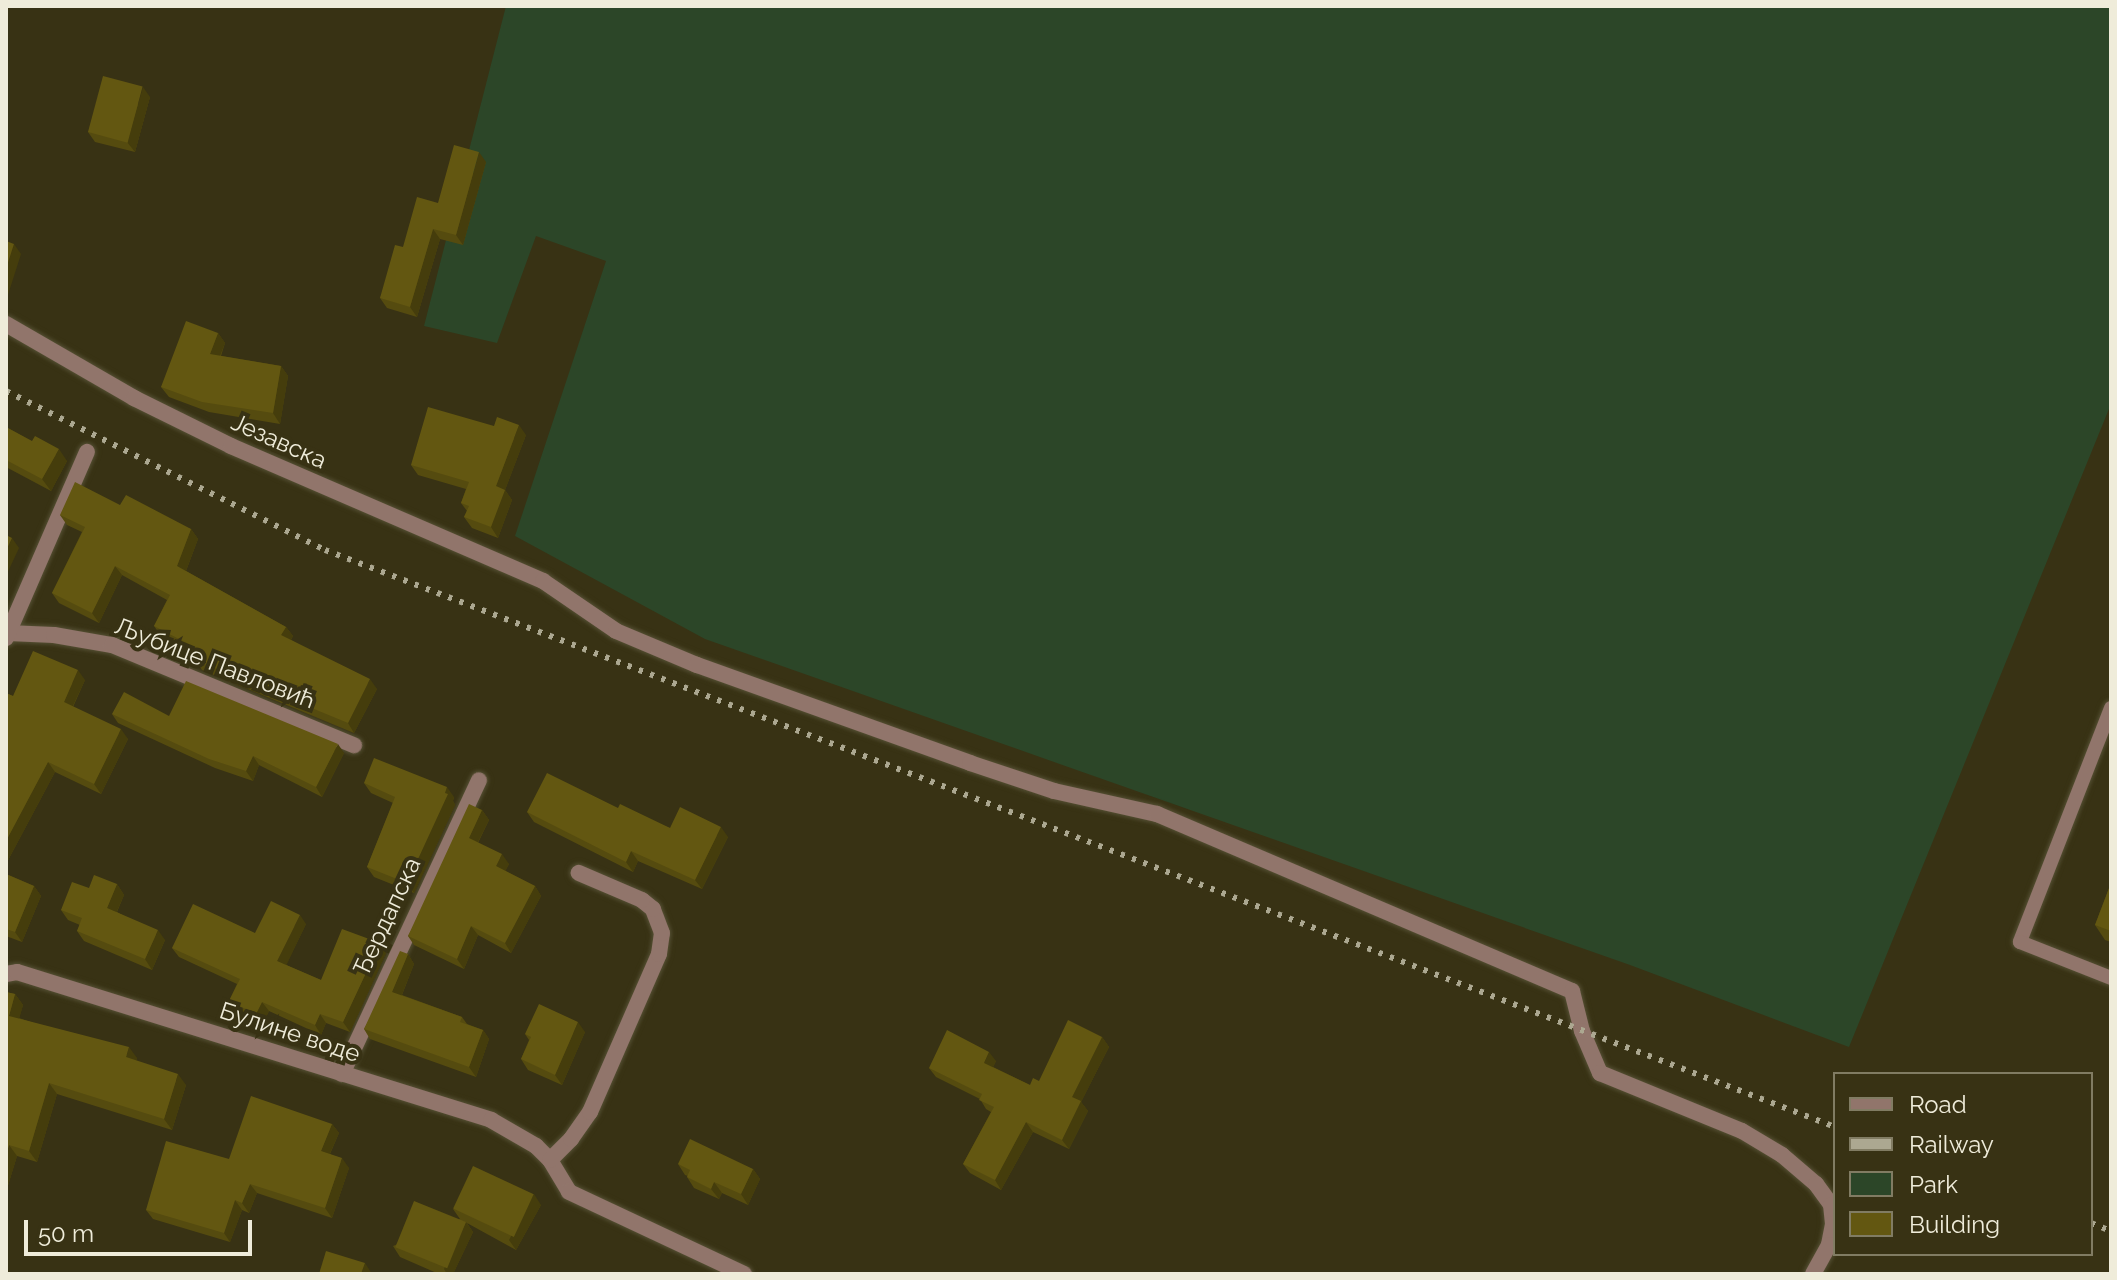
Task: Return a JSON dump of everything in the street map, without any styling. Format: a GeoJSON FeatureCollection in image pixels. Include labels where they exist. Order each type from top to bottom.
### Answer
{"type":"FeatureCollection","features":[{"type":"Feature","properties":{"kind":"street","name":"Језавска"},"geometry":{"type":"LineString","coordinates":[[6,324],[134,398],[231,446],[543,581],[616,631],[697,665],[1054,791],[1157,814],[1572,991],[1582,1031],[1600,1073],[1742,1131],[1782,1155],[1816,1184],[1831,1205],[1833,1224],[1829,1245],[1813,1274]]}},
{"type":"Feature","properties":{"kind":"street"},"geometry":{"type":"LineString","coordinates":[[7,636],[87,452]]}},
{"type":"Feature","properties":{"kind":"street","name":"Љубице Павловић"},"geometry":{"type":"LineString","coordinates":[[7,636],[54,635],[112,645],[354,745]]}},
{"type":"Feature","properties":{"kind":"street","name":"Ђердапска"},"geometry":{"type":"LineString","coordinates":[[342,1074],[479,780]]}},
{"type":"Feature","properties":{"kind":"street"},"geometry":{"type":"LineString","coordinates":[[550,1160],[571,1139],[590,1112],[659,954],[662,933],[653,909],[642,900],[579,873]]}},
{"type":"Feature","properties":{"kind":"street","name":"Булине воде"},"geometry":{"type":"LineString","coordinates":[[6,974],[17,972],[491,1120],[517,1132],[550,1160],[569,1192],[744,1274]]}},
{"type":"Feature","properties":{"kind":"lane"},"geometry":{"type":"LineString","coordinates":[[2111,708],[2020,942],[2111,978]]}},
{"type":"Feature","properties":{"kind":"green space"},"geometry":{"type":"Polygon","coordinates":[[[506,6],[2111,6],[2111,404],[1849,1047],[1630,965],[705,639],[515,536],[606,261],[536,236],[497,343],[424,326],[506,6]]]}},
{"type":"Feature","properties":{"kind":"building"},"geometry":{"type":"Polygon","coordinates":[[[103,76],[143,87],[128,143],[88,132],[103,76]]]}},
{"type":"Feature","properties":{"kind":"building"},"geometry":{"type":"Polygon","coordinates":[[[454,145],[479,152],[456,235],[433,229],[410,307],[380,298],[395,245],[403,247],[417,197],[438,203],[454,145]]]}},
{"type":"Feature","properties":{"kind":"building"},"geometry":{"type":"Polygon","coordinates":[[[6,241],[14,244],[6,269],[6,241]]]}},
{"type":"Feature","properties":{"kind":"building"},"geometry":{"type":"Polygon","coordinates":[[[186,321],[218,333],[210,354],[281,366],[273,413],[202,402],[161,387],[186,321]]]}},
{"type":"Feature","properties":{"kind":"building"},"geometry":{"type":"Polygon","coordinates":[[[428,407],[494,426],[497,417],[519,425],[496,486],[505,490],[491,527],[464,517],[469,506],[461,503],[469,482],[411,465],[428,407]]]}},
{"type":"Feature","properties":{"kind":"building"},"geometry":{"type":"Polygon","coordinates":[[[6,427],[32,441],[35,436],[59,449],[42,479],[6,460],[6,427]]]}},
{"type":"Feature","properties":{"kind":"building"},"geometry":{"type":"Polygon","coordinates":[[[75,482],[120,505],[126,495],[191,529],[177,566],[286,627],[281,635],[370,679],[348,723],[195,660],[200,650],[154,626],[170,595],[115,566],[92,613],[52,593],[85,527],[60,515],[75,482]]]}},
{"type":"Feature","properties":{"kind":"building"},"geometry":{"type":"Polygon","coordinates":[[[6,535],[12,538],[6,551],[6,535]]]}},
{"type":"Feature","properties":{"kind":"building"},"geometry":{"type":"Polygon","coordinates":[[[33,651],[78,670],[64,702],[121,729],[94,784],[48,762],[6,841],[6,693],[13,696],[33,651]]]}},
{"type":"Feature","properties":{"kind":"building"},"geometry":{"type":"Polygon","coordinates":[[[186,681],[338,744],[316,787],[253,756],[246,771],[209,759],[112,714],[124,692],[169,716],[186,681]]]}},
{"type":"Feature","properties":{"kind":"building"},"geometry":{"type":"Polygon","coordinates":[[[374,758],[447,787],[445,793],[448,794],[407,883],[367,867],[395,797],[364,783],[374,758]]]}},
{"type":"Feature","properties":{"kind":"building"},"geometry":{"type":"Polygon","coordinates":[[[547,773],[618,808],[620,804],[670,828],[680,807],[721,827],[695,880],[631,851],[626,862],[527,812],[547,773]]]}},
{"type":"Feature","properties":{"kind":"building"},"geometry":{"type":"Polygon","coordinates":[[[469,804],[482,810],[469,838],[502,854],[496,866],[535,886],[505,943],[471,926],[457,959],[408,936],[469,804]]]}},
{"type":"Feature","properties":{"kind":"building"},"geometry":{"type":"Polygon","coordinates":[[[6,874],[34,886],[15,932],[6,929],[6,874]]]}},
{"type":"Feature","properties":{"kind":"building"},"geometry":{"type":"Polygon","coordinates":[[[94,875],[117,884],[107,908],[158,930],[145,959],[77,931],[82,918],[61,910],[72,882],[89,888],[94,875]]]}},
{"type":"Feature","properties":{"kind":"building"},"geometry":{"type":"Polygon","coordinates":[[[2111,883],[2111,931],[2095,925],[2111,883]]]}},
{"type":"Feature","properties":{"kind":"building"},"geometry":{"type":"Polygon","coordinates":[[[271,901],[300,915],[277,961],[321,980],[342,929],[380,943],[343,1022],[320,1014],[315,1025],[262,1002],[256,1014],[229,1001],[240,979],[172,948],[193,904],[255,933],[271,901]]]}},
{"type":"Feature","properties":{"kind":"building"},"geometry":{"type":"Polygon","coordinates":[[[400,951],[408,954],[392,992],[462,1017],[460,1022],[483,1030],[469,1067],[364,1029],[400,951]]]}},
{"type":"Feature","properties":{"kind":"building"},"geometry":{"type":"Polygon","coordinates":[[[6,992],[15,994],[9,1016],[129,1047],[126,1057],[178,1074],[164,1119],[49,1083],[29,1151],[9,1145],[6,1155],[6,992]]]}},
{"type":"Feature","properties":{"kind":"building"},"geometry":{"type":"Polygon","coordinates":[[[539,1004],[578,1022],[555,1075],[521,1059],[531,1037],[525,1034],[539,1004]]]}},
{"type":"Feature","properties":{"kind":"building"},"geometry":{"type":"Polygon","coordinates":[[[1068,1020],[1102,1037],[1072,1097],[1081,1101],[1062,1140],[1026,1122],[995,1180],[963,1164],[994,1107],[979,1100],[982,1094],[929,1068],[947,1030],[989,1052],[984,1063],[1030,1085],[1033,1078],[1039,1081],[1068,1020]]]}},
{"type":"Feature","properties":{"kind":"building"},"geometry":{"type":"Polygon","coordinates":[[[251,1096],[332,1124],[321,1151],[342,1158],[325,1208],[250,1184],[242,1203],[235,1200],[224,1233],[146,1210],[166,1141],[229,1159],[251,1096]]]}},
{"type":"Feature","properties":{"kind":"building"},"geometry":{"type":"Polygon","coordinates":[[[690,1139],[753,1169],[741,1194],[714,1182],[711,1189],[687,1177],[690,1170],[678,1164],[690,1139]]]}},
{"type":"Feature","properties":{"kind":"building"},"geometry":{"type":"Polygon","coordinates":[[[473,1166],[534,1194],[514,1237],[453,1209],[473,1166]]]}},
{"type":"Feature","properties":{"kind":"building"},"geometry":{"type":"Polygon","coordinates":[[[414,1201],[466,1222],[447,1268],[395,1247],[414,1201]]]}},
{"type":"Feature","properties":{"kind":"building"},"geometry":{"type":"Polygon","coordinates":[[[326,1251],[365,1263],[361,1274],[319,1274],[326,1251]]]}},
{"type":"Feature","properties":{"kind":"railway"},"geometry":{"type":"LineString","coordinates":[[6,391],[325,550],[1833,1126]]}},
{"type":"Feature","properties":{"kind":"railway"},"geometry":{"type":"LineString","coordinates":[[2093,1224],[2111,1231]]}}]}
